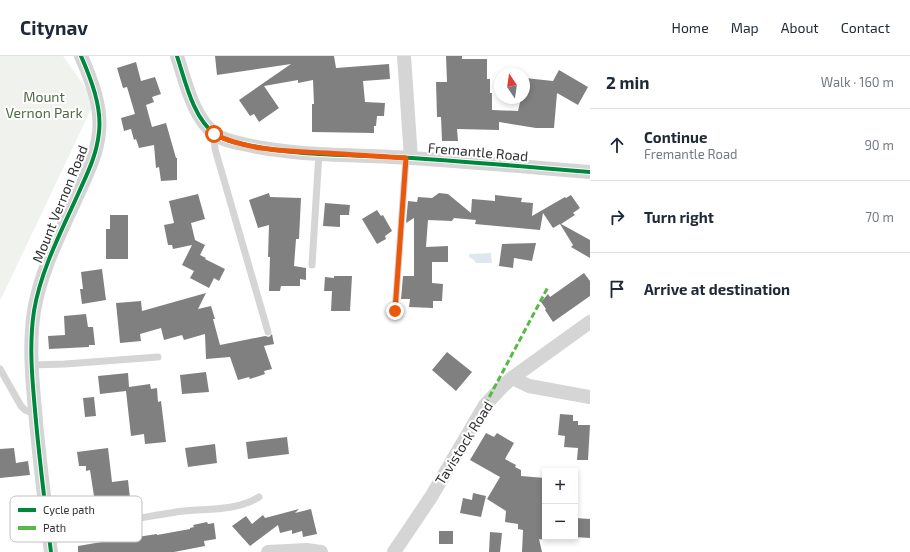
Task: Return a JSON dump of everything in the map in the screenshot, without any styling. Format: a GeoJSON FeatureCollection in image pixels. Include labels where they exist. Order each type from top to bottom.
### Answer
{"type":"FeatureCollection","features":[{"type":"Feature","properties":{"kind":"street","name":"Mount Vernon Road"},"geometry":{"type":"LineString","coordinates":[[44,496],[39,459],[31,365],[33,318],[39,285],[94,158],[99,131],[98,110],[89,73],[81,56]]}},
{"type":"Feature","properties":{"kind":"street"},"geometry":{"type":"LineString","coordinates":[[177,56],[195,107],[205,124],[214,134]]}},
{"type":"Feature","properties":{"kind":"street"},"geometry":{"type":"LineString","coordinates":[[404,56],[409,158]]}},
{"type":"Feature","properties":{"kind":"street","name":"Fremantle Road"},"geometry":{"type":"LineString","coordinates":[[214,134],[228,140],[258,148],[590,172]]}},
{"type":"Feature","properties":{"kind":"street","name":"Tavistock Road"},"geometry":{"type":"LineString","coordinates":[[394,552],[431,497],[485,405],[512,378],[590,322]]}},
{"type":"Feature","properties":{"kind":"street"},"geometry":{"type":"LineString","coordinates":[[512,378],[529,386],[590,397]]}},
{"type":"Feature","properties":{"kind":"street","name":"Mount Vernon Road"},"geometry":{"type":"LineString","coordinates":[[50,542],[51,552]]}},
{"type":"Feature","properties":{"kind":"street"},"geometry":{"type":"LineString","coordinates":[[268,552],[306,550],[321,552]]}},
{"type":"Feature","properties":{"kind":"lane"},"geometry":{"type":"LineString","coordinates":[[214,134],[215,149],[268,332]]}},
{"type":"Feature","properties":{"kind":"lane"},"geometry":{"type":"LineString","coordinates":[[312,265],[319,153]]}},
{"type":"Feature","properties":{"kind":"lane"},"geometry":{"type":"LineString","coordinates":[[395,311],[409,158]]}},
{"type":"Feature","properties":{"kind":"lane"},"geometry":{"type":"LineString","coordinates":[[31,365],[158,357]]}},
{"type":"Feature","properties":{"kind":"lane"},"geometry":{"type":"LineString","coordinates":[[0,369],[21,406],[25,410],[35,414]]}},
{"type":"Feature","properties":{"kind":"lane"},"geometry":{"type":"LineString","coordinates":[[142,518],[176,512],[221,509],[251,502],[259,497]]}},
{"type":"Feature","properties":{"kind":"green space","name":"Mount Vernon Park"},"geometry":{"type":"Polygon","coordinates":[[[0,56],[63,56],[95,101],[0,301],[0,56]]]}},
{"type":"Feature","properties":{"kind":"shaded area"},"geometry":{"type":"Polygon","coordinates":[[[491,253],[492,263],[476,263],[469,257],[469,254],[491,253]]]}},
{"type":"Feature","properties":{"kind":"building"},"geometry":{"type":"Polygon","coordinates":[[[215,56],[334,56],[336,68],[389,64],[390,79],[363,81],[365,102],[385,103],[384,116],[377,116],[376,126],[374,126],[374,133],[312,132],[312,104],[314,104],[313,80],[298,83],[298,80],[264,86],[279,108],[259,122],[254,114],[250,116],[239,100],[291,64],[217,75],[215,56]]]}},
{"type":"Feature","properties":{"kind":"building"},"geometry":{"type":"Polygon","coordinates":[[[446,56],[462,56],[462,59],[487,59],[487,79],[490,79],[492,110],[518,111],[520,104],[530,104],[530,79],[553,81],[559,70],[588,87],[578,105],[557,93],[554,128],[536,128],[499,122],[499,130],[457,129],[458,141],[442,141],[441,117],[437,117],[436,82],[447,82],[446,56]]]}},
{"type":"Feature","properties":{"kind":"building"},"geometry":{"type":"Polygon","coordinates":[[[136,62],[141,81],[155,77],[161,94],[152,97],[154,102],[146,105],[152,127],[166,123],[177,158],[177,180],[161,181],[159,167],[156,168],[154,145],[139,148],[136,139],[134,140],[131,129],[124,131],[121,118],[135,114],[127,87],[123,88],[117,68],[136,62]]]}},
{"type":"Feature","properties":{"kind":"building"},"geometry":{"type":"Polygon","coordinates":[[[269,193],[270,197],[301,198],[299,239],[296,239],[294,266],[306,268],[306,280],[300,279],[300,286],[281,286],[280,291],[269,291],[269,225],[258,228],[249,200],[269,193]]]}},
{"type":"Feature","properties":{"kind":"building"},"geometry":{"type":"Polygon","coordinates":[[[439,193],[448,194],[471,213],[472,199],[495,201],[495,195],[522,198],[521,202],[533,203],[532,216],[571,195],[580,208],[573,213],[575,215],[561,224],[590,240],[590,258],[571,247],[573,245],[560,224],[553,228],[543,213],[540,230],[475,224],[476,220],[454,218],[452,221],[428,220],[426,247],[448,246],[448,262],[432,262],[432,283],[443,284],[442,301],[433,301],[433,308],[409,307],[410,299],[401,299],[403,276],[414,276],[414,218],[406,223],[408,201],[417,202],[418,197],[432,198],[439,193]]]}},
{"type":"Feature","properties":{"kind":"building"},"geometry":{"type":"Polygon","coordinates":[[[198,194],[205,219],[191,223],[195,240],[205,245],[200,255],[225,269],[219,281],[214,278],[209,288],[190,278],[194,271],[182,265],[192,245],[173,249],[172,245],[168,245],[164,225],[174,223],[169,201],[198,194]]]}},
{"type":"Feature","properties":{"kind":"building"},"geometry":{"type":"Polygon","coordinates":[[[325,203],[350,205],[349,215],[340,215],[340,227],[323,226],[325,203]]]}},
{"type":"Feature","properties":{"kind":"building"},"geometry":{"type":"Polygon","coordinates":[[[377,210],[381,216],[383,215],[392,231],[385,236],[386,239],[377,244],[362,219],[377,210]]]}},
{"type":"Feature","properties":{"kind":"building"},"geometry":{"type":"Polygon","coordinates":[[[110,215],[128,215],[128,259],[106,259],[106,229],[110,229],[110,215]]]}},
{"type":"Feature","properties":{"kind":"building"},"geometry":{"type":"Polygon","coordinates":[[[536,243],[532,261],[514,258],[513,268],[499,266],[502,244],[536,243]]]}},
{"type":"Feature","properties":{"kind":"building"},"geometry":{"type":"Polygon","coordinates":[[[102,269],[106,300],[82,304],[80,289],[83,289],[81,272],[102,269]]]}},
{"type":"Feature","properties":{"kind":"building"},"geometry":{"type":"Polygon","coordinates":[[[584,273],[590,281],[590,296],[553,322],[541,302],[548,294],[550,297],[584,273]]]}},
{"type":"Feature","properties":{"kind":"building"},"geometry":{"type":"Polygon","coordinates":[[[334,276],[352,276],[350,311],[331,311],[332,291],[324,291],[325,277],[334,278],[334,276]]]}},
{"type":"Feature","properties":{"kind":"building"},"geometry":{"type":"Polygon","coordinates":[[[206,293],[198,309],[211,306],[220,345],[265,336],[269,337],[272,334],[274,344],[264,346],[272,369],[264,371],[265,374],[250,379],[249,377],[238,380],[230,357],[206,359],[205,334],[184,340],[182,335],[164,340],[161,328],[140,334],[141,341],[120,343],[116,303],[141,301],[142,311],[206,293]]]}},
{"type":"Feature","properties":{"kind":"building"},"geometry":{"type":"Polygon","coordinates":[[[86,314],[88,327],[93,327],[95,345],[89,345],[89,347],[49,349],[48,336],[65,335],[64,316],[86,314]]]}},
{"type":"Feature","properties":{"kind":"building"},"geometry":{"type":"Polygon","coordinates":[[[447,352],[472,372],[456,391],[432,370],[447,352]]]}},
{"type":"Feature","properties":{"kind":"building"},"geometry":{"type":"Polygon","coordinates":[[[206,372],[209,392],[182,394],[180,375],[206,372]]]}},
{"type":"Feature","properties":{"kind":"building"},"geometry":{"type":"Polygon","coordinates":[[[128,373],[129,387],[150,384],[151,389],[157,388],[158,402],[161,401],[166,442],[145,444],[144,434],[131,436],[126,391],[100,394],[98,376],[128,373]]]}},
{"type":"Feature","properties":{"kind":"building"},"geometry":{"type":"Polygon","coordinates":[[[94,397],[96,416],[85,417],[83,398],[94,397]]]}},
{"type":"Feature","properties":{"kind":"building"},"geometry":{"type":"Polygon","coordinates":[[[560,414],[573,415],[573,421],[578,421],[578,425],[590,425],[588,460],[577,460],[578,448],[564,447],[565,436],[558,435],[560,414]]]}},
{"type":"Feature","properties":{"kind":"building"},"geometry":{"type":"Polygon","coordinates":[[[486,433],[494,437],[497,433],[514,443],[505,459],[516,465],[515,467],[521,470],[521,476],[542,478],[542,540],[539,539],[542,552],[522,552],[523,530],[518,529],[518,524],[505,522],[506,511],[487,499],[500,477],[470,460],[486,433]]]}},
{"type":"Feature","properties":{"kind":"building"},"geometry":{"type":"Polygon","coordinates":[[[287,437],[289,454],[248,459],[246,442],[287,437]]]}},
{"type":"Feature","properties":{"kind":"building"},"geometry":{"type":"Polygon","coordinates":[[[215,444],[217,463],[188,467],[185,448],[215,444]]]}},
{"type":"Feature","properties":{"kind":"building"},"geometry":{"type":"Polygon","coordinates":[[[14,448],[16,463],[28,461],[30,475],[0,478],[0,449],[14,448]]]}},
{"type":"Feature","properties":{"kind":"building"},"geometry":{"type":"Polygon","coordinates":[[[108,448],[112,482],[128,480],[130,496],[94,496],[90,470],[86,471],[86,466],[79,466],[77,452],[108,448]]]}},
{"type":"Feature","properties":{"kind":"building"},"geometry":{"type":"Polygon","coordinates":[[[473,493],[486,496],[481,517],[460,513],[463,498],[472,500],[473,493]]]}},
{"type":"Feature","properties":{"kind":"building"},"geometry":{"type":"Polygon","coordinates":[[[299,509],[295,513],[311,509],[317,534],[303,537],[302,531],[292,534],[292,530],[280,533],[278,525],[250,546],[232,526],[246,516],[252,524],[263,515],[265,518],[299,509]]]}},
{"type":"Feature","properties":{"kind":"building"},"geometry":{"type":"Polygon","coordinates":[[[578,518],[590,519],[590,538],[578,537],[578,518]]]}},
{"type":"Feature","properties":{"kind":"building"},"geometry":{"type":"Polygon","coordinates":[[[207,522],[208,524],[214,523],[216,539],[204,541],[205,546],[174,552],[78,552],[78,546],[102,542],[142,542],[142,536],[190,529],[194,527],[193,525],[207,522]]]}},
{"type":"Feature","properties":{"kind":"building"},"geometry":{"type":"Polygon","coordinates":[[[439,531],[453,531],[453,544],[439,544],[439,531]]]}},
{"type":"Feature","properties":{"kind":"building"},"geometry":{"type":"Polygon","coordinates":[[[490,532],[502,533],[500,552],[489,552],[490,532]]]}},
{"type":"Feature","properties":{"kind":"marked path"},"geometry":{"type":"LineString","coordinates":[[485,405],[548,287]]}},
{"type":"Feature","properties":{"kind":"cycle path"},"geometry":{"type":"LineString","coordinates":[[44,496],[32,373],[32,323],[37,295],[47,265],[89,170],[98,140],[99,113],[95,93],[81,56]]}},
{"type":"Feature","properties":{"kind":"cycle path"},"geometry":{"type":"LineString","coordinates":[[177,56],[195,109],[207,127],[221,138],[232,142],[264,148],[306,153],[412,158],[590,172]]}},
{"type":"Feature","properties":{"kind":"cycle path"},"geometry":{"type":"LineString","coordinates":[[50,542],[51,552]]}},
{"type":"Feature","properties":{"kind":"route"},"geometry":{"type":"LineString","coordinates":[[214,134],[228,140],[258,148],[406,158],[395,311]]}}]}
